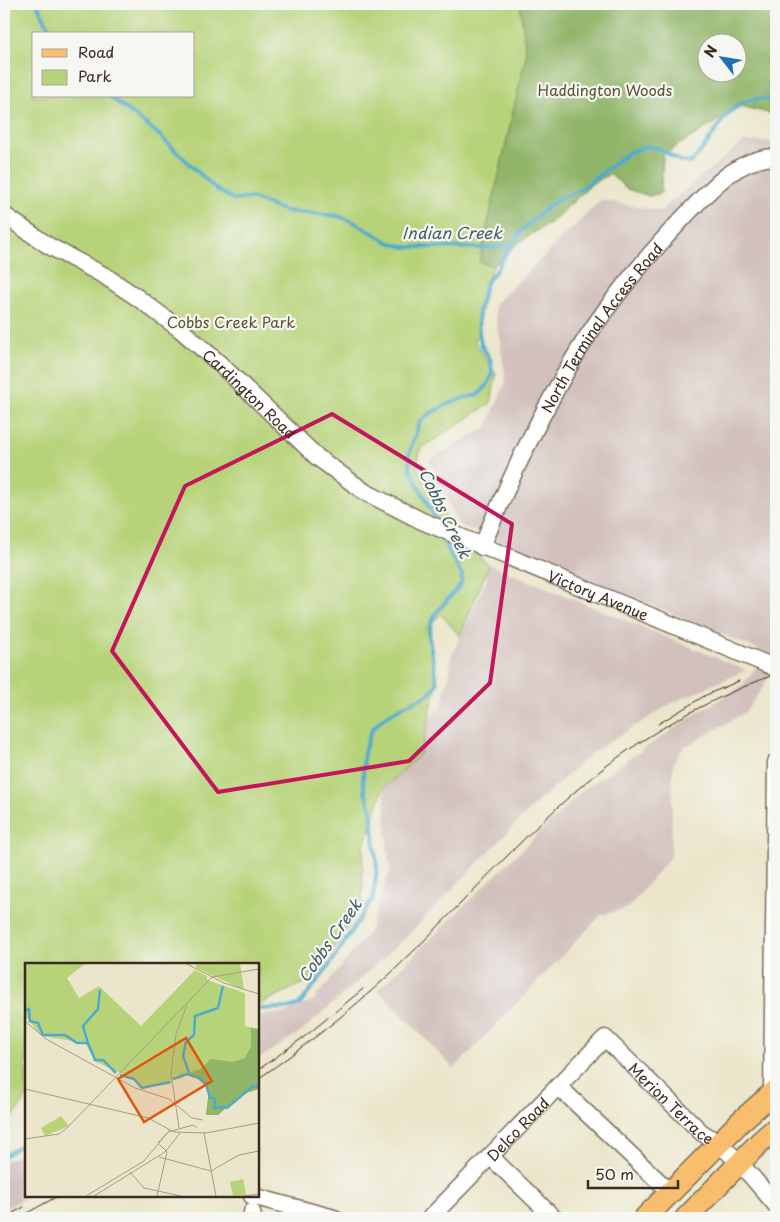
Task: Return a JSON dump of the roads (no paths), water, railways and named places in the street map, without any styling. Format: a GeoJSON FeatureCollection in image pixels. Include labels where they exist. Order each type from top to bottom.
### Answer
{"type":"FeatureCollection","features":[{"type":"Feature","properties":{"kind":"main road"},"geometry":{"type":"LineString","coordinates":[[645,1218],[718,1143],[774,1091]]}},
{"type":"Feature","properties":{"kind":"main road"},"geometry":{"type":"LineString","coordinates":[[686,1218],[776,1128]]}},
{"type":"Feature","properties":{"kind":"street","name":"North Terminal Access Road"},"geometry":{"type":"LineString","coordinates":[[475,544],[508,485],[547,406],[585,340],[609,306],[656,248],[714,186],[736,168],[746,163],[757,159],[776,158]]}},
{"type":"Feature","properties":{"kind":"street","name":"Cardington Road"},"geometry":{"type":"LineString","coordinates":[[4,215],[49,246],[105,276],[138,298],[181,330],[220,364],[298,440],[331,469],[365,492],[422,521]]}},
{"type":"Feature","properties":{"kind":"street","name":"Victory Avenue"},"geometry":{"type":"LineString","coordinates":[[422,521],[776,668]]}},
{"type":"Feature","properties":{"kind":"street"},"geometry":{"type":"LineString","coordinates":[[774,1091],[776,762]]}},
{"type":"Feature","properties":{"kind":"street","name":"Delco Road"},"geometry":{"type":"LineString","coordinates":[[430,1218],[605,1038]]}},
{"type":"Feature","properties":{"kind":"street","name":"Merion Terrace"},"geometry":{"type":"LineString","coordinates":[[605,1038],[702,1132],[718,1143],[740,1163],[776,1205]]}},
{"type":"Feature","properties":{"kind":"street"},"geometry":{"type":"LineString","coordinates":[[558,1086],[670,1192]]}},
{"type":"Feature","properties":{"kind":"street"},"geometry":{"type":"LineString","coordinates":[[490,1156],[554,1218]]}},
{"type":"Feature","properties":{"kind":"street"},"geometry":{"type":"LineString","coordinates":[[256,1197],[334,1218]]}},
{"type":"Feature","properties":{"kind":"waterway","name":"Indian Creek"},"geometry":{"type":"LineString","coordinates":[[37,4],[51,32]]}},
{"type":"Feature","properties":{"kind":"waterway","name":"Indian Creek"},"geometry":{"type":"LineString","coordinates":[[112,98],[157,133],[217,190],[235,200],[251,198],[285,211],[338,216],[354,222],[388,242],[405,247],[491,248],[511,245]]}},
{"type":"Feature","properties":{"kind":"waterway","name":"Cobbs Creek"},"geometry":{"type":"LineString","coordinates":[[437,522],[410,469],[409,454],[420,421],[448,404],[478,395],[487,386],[492,375],[491,361],[481,344],[478,311],[486,283],[525,227],[555,201],[581,189],[628,153],[646,146],[658,148],[680,161],[690,163],[733,109],[744,102],[758,99],[776,100]]}},
{"type":"Feature","properties":{"kind":"waterway","name":"Cobbs Creek"},"geometry":{"type":"LineString","coordinates":[[259,1009],[289,1008],[300,1004],[331,963],[373,898],[377,868],[371,808],[363,780],[364,752],[372,729],[382,719],[403,706],[426,696],[437,683],[429,638],[431,624],[435,614],[461,584],[462,575],[442,536]]}},
{"type":"Feature","properties":{"kind":"waterway","name":"Cobbs Creek"},"geometry":{"type":"LineString","coordinates":[[4,1156],[25,1143]]}},
{"type":"Feature","properties":{"kind":"tram line"},"geometry":{"type":"LineString","coordinates":[[259,1078],[326,1029],[390,974],[547,817],[617,758],[667,725],[694,710],[776,674]]}},
{"type":"Feature","properties":{"kind":"tram line"},"geometry":{"type":"LineString","coordinates":[[658,724],[706,695],[739,681]]}},
{"type":"Feature","properties":{"kind":"tram line"},"geometry":{"type":"LineString","coordinates":[[259,1069],[308,1034],[363,989]]}},
{"type":"Feature","properties":{"kind":"tram line"},"geometry":{"type":"LineString","coordinates":[[18,1218],[56,1197]]}},
{"type":"Feature","properties":{"kind":"tram line"},"geometry":{"type":"LineString","coordinates":[[4,1218],[24,1207]]}},
{"type":"Feature","properties":{"kind":"park label","name":"Haddington Woods"},"geometry":{"type":"Point","coordinates":[605,89]}},
{"type":"Feature","properties":{"kind":"park label","name":"Cobbs Creek Park"},"geometry":{"type":"Point","coordinates":[231,321]}}]}
